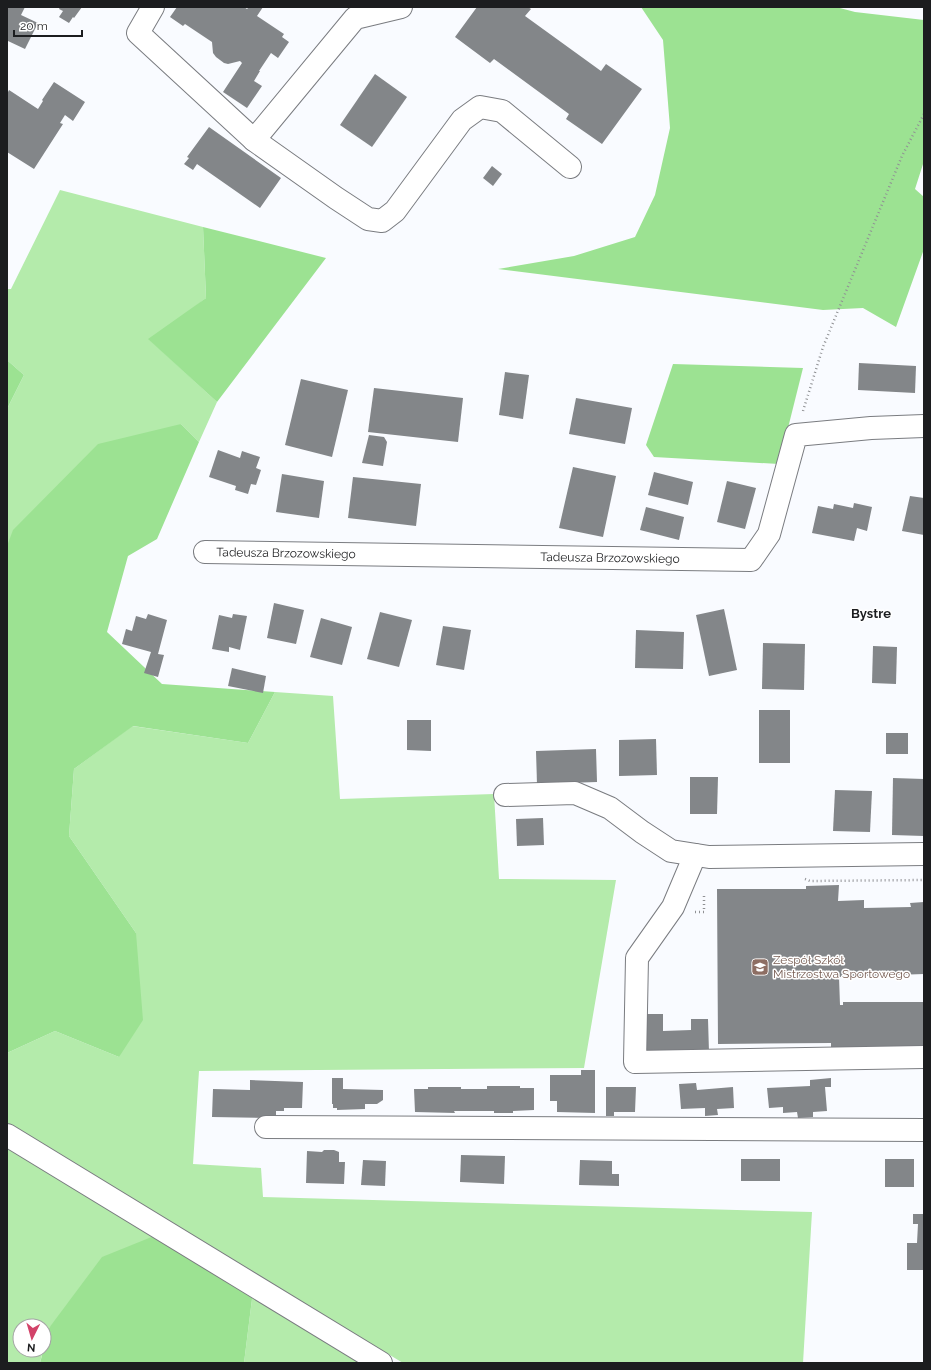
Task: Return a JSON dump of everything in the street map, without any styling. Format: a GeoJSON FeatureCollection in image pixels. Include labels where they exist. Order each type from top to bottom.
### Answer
{"type":"FeatureCollection","features":[{"type":"Feature","properties":{"kind":"street"},"geometry":{"type":"LineString","coordinates":[[153,7],[138,33],[254,140],[336,198],[368,218],[382,221],[395,212],[462,120],[480,107],[502,111],[570,167]]}},
{"type":"Feature","properties":{"kind":"street"},"geometry":{"type":"LineString","coordinates":[[254,140],[355,18],[401,7]]}},
{"type":"Feature","properties":{"kind":"street"},"geometry":{"type":"LineString","coordinates":[[796,435],[871,428],[924,426]]}},
{"type":"Feature","properties":{"kind":"street","name":"Tadeusza Brzozowskiego"},"geometry":{"type":"LineString","coordinates":[[205,552],[751,560],[769,534],[796,435]]}},
{"type":"Feature","properties":{"kind":"street"},"geometry":{"type":"LineString","coordinates":[[505,795],[575,793],[610,808],[671,851],[708,857],[924,854]]}},
{"type":"Feature","properties":{"kind":"street"},"geometry":{"type":"LineString","coordinates":[[695,855],[673,907],[636,958],[635,1062],[924,1057]]}},
{"type":"Feature","properties":{"kind":"street"},"geometry":{"type":"LineString","coordinates":[[266,1127],[924,1130]]}},
{"type":"Feature","properties":{"kind":"street"},"geometry":{"type":"LineString","coordinates":[[7,1135],[381,1363]]}},
{"type":"Feature","properties":{"kind":"path"},"geometry":{"type":"LineString","coordinates":[[796,435],[823,347],[902,156],[924,114]]}},
{"type":"Feature","properties":{"kind":"path"},"geometry":{"type":"LineString","coordinates":[[803,879],[810,881],[924,880]]}},
{"type":"Feature","properties":{"kind":"path"},"geometry":{"type":"LineString","coordinates":[[669,912],[704,912],[704,888]]}},
{"type":"Feature","properties":{"kind":"green space"},"geometry":{"type":"Polygon","coordinates":[[[641,7],[836,7],[855,12],[924,20],[924,161],[915,189],[924,197],[924,249],[896,327],[863,308],[823,310],[498,269],[574,256],[635,237],[655,195],[670,128],[663,40],[641,7]]]}},
{"type":"Feature","properties":{"kind":"green space"},"geometry":{"type":"Polygon","coordinates":[[[60,190],[203,227],[206,298],[151,341],[217,402],[199,442],[181,424],[7,546],[7,409],[24,375],[7,360],[7,289],[11,289],[60,190]]]}},
{"type":"Feature","properties":{"kind":"green space"},"geometry":{"type":"Polygon","coordinates":[[[203,227],[326,258],[217,402],[148,339],[206,298],[203,227]]]}},
{"type":"Feature","properties":{"kind":"green space"},"geometry":{"type":"Polygon","coordinates":[[[7,360],[24,375],[7,409],[7,360]]]}},
{"type":"Feature","properties":{"kind":"green space"},"geometry":{"type":"Polygon","coordinates":[[[673,364],[803,368],[779,464],[654,457],[646,445],[673,364]]]}},
{"type":"Feature","properties":{"kind":"green space"},"geometry":{"type":"Polygon","coordinates":[[[181,424],[199,442],[157,539],[128,556],[107,632],[162,684],[275,692],[248,743],[133,726],[74,769],[69,836],[136,933],[143,1020],[119,1057],[55,1031],[7,1053],[7,546],[13,530],[98,444],[181,424]]]}},
{"type":"Feature","properties":{"kind":"green space"},"geometry":{"type":"Polygon","coordinates":[[[275,692],[333,696],[340,799],[494,794],[499,879],[616,880],[584,1068],[199,1071],[193,1164],[261,1168],[263,1197],[812,1212],[803,1363],[403,1363],[171,1223],[7,1132],[7,1053],[55,1031],[119,1057],[136,933],[69,836],[74,769],[132,726],[248,743],[275,692]]]}},
{"type":"Feature","properties":{"kind":"green space"},"geometry":{"type":"Polygon","coordinates":[[[7,1142],[159,1234],[52,1325],[52,1318],[12,1318],[12,1358],[41,1358],[40,1363],[7,1363],[7,1142]]]}},
{"type":"Feature","properties":{"kind":"green space"},"geometry":{"type":"Polygon","coordinates":[[[159,1234],[253,1291],[244,1363],[40,1363],[41,1358],[52,1358],[52,1324],[102,1257],[159,1234]]]}},
{"type":"Feature","properties":{"kind":"green space"},"geometry":{"type":"Polygon","coordinates":[[[253,1291],[368,1363],[244,1363],[253,1291]]]}},
{"type":"Feature","properties":{"kind":"building"},"geometry":{"type":"Polygon","coordinates":[[[7,7],[25,7],[21,15],[38,23],[25,49],[8,41],[7,43],[7,7]]]}},
{"type":"Feature","properties":{"kind":"building"},"geometry":{"type":"Polygon","coordinates":[[[60,7],[82,7],[69,23],[59,17],[63,11],[59,9],[60,7]]]}},
{"type":"Feature","properties":{"kind":"building"},"geometry":{"type":"Polygon","coordinates":[[[177,7],[244,7],[247,9],[249,7],[263,7],[257,16],[284,34],[282,37],[289,42],[278,58],[271,53],[259,71],[254,81],[262,86],[247,108],[223,92],[242,63],[240,61],[228,64],[216,57],[213,53],[212,42],[185,24],[183,26],[170,17],[177,7]]]}},
{"type":"Feature","properties":{"kind":"building"},"geometry":{"type":"Polygon","coordinates":[[[477,7],[528,7],[531,9],[525,16],[601,71],[606,64],[642,89],[602,144],[566,119],[569,114],[494,59],[490,63],[455,37],[477,7]]]}},
{"type":"Feature","properties":{"kind":"building"},"geometry":{"type":"Polygon","coordinates":[[[375,74],[407,97],[372,147],[340,125],[375,74]]]}},
{"type":"Feature","properties":{"kind":"building"},"geometry":{"type":"Polygon","coordinates":[[[54,82],[85,102],[73,121],[65,115],[60,123],[63,124],[34,169],[7,152],[7,94],[9,90],[38,109],[54,82]]]}},
{"type":"Feature","properties":{"kind":"building"},"geometry":{"type":"Polygon","coordinates":[[[209,127],[281,178],[260,208],[197,164],[193,170],[184,164],[189,158],[187,157],[209,127]]]}},
{"type":"Feature","properties":{"kind":"building"},"geometry":{"type":"Polygon","coordinates":[[[492,166],[502,174],[493,186],[483,178],[492,166]]]}},
{"type":"Feature","properties":{"kind":"building"},"geometry":{"type":"Polygon","coordinates":[[[859,363],[916,366],[915,393],[858,390],[859,363]]]}},
{"type":"Feature","properties":{"kind":"building"},"geometry":{"type":"Polygon","coordinates":[[[505,372],[529,375],[523,419],[499,415],[505,372]]]}},
{"type":"Feature","properties":{"kind":"building"},"geometry":{"type":"Polygon","coordinates":[[[301,379],[348,390],[332,457],[285,445],[301,379]]]}},
{"type":"Feature","properties":{"kind":"building"},"geometry":{"type":"Polygon","coordinates":[[[374,388],[463,398],[458,442],[368,432],[374,388]]]}},
{"type":"Feature","properties":{"kind":"building"},"geometry":{"type":"Polygon","coordinates":[[[576,398],[632,408],[625,444],[569,434],[576,398]]]}},
{"type":"Feature","properties":{"kind":"building"},"geometry":{"type":"Polygon","coordinates":[[[369,435],[384,437],[387,442],[383,466],[362,463],[369,435]]]}},
{"type":"Feature","properties":{"kind":"building"},"geometry":{"type":"Polygon","coordinates":[[[218,450],[240,458],[242,451],[260,457],[256,468],[261,470],[256,485],[251,484],[248,494],[235,490],[236,486],[209,477],[218,450]]]}},
{"type":"Feature","properties":{"kind":"building"},"geometry":{"type":"Polygon","coordinates":[[[573,467],[616,476],[603,537],[559,528],[573,467]]]}},
{"type":"Feature","properties":{"kind":"building"},"geometry":{"type":"Polygon","coordinates":[[[654,472],[693,482],[688,505],[648,495],[654,472]]]}},
{"type":"Feature","properties":{"kind":"building"},"geometry":{"type":"Polygon","coordinates":[[[282,474],[324,481],[319,518],[276,512],[282,474]]]}},
{"type":"Feature","properties":{"kind":"building"},"geometry":{"type":"Polygon","coordinates":[[[353,477],[421,484],[416,526],[348,518],[353,477]]]}},
{"type":"Feature","properties":{"kind":"building"},"geometry":{"type":"Polygon","coordinates":[[[727,481],[756,488],[745,529],[717,522],[727,481]]]}},
{"type":"Feature","properties":{"kind":"building"},"geometry":{"type":"Polygon","coordinates":[[[910,496],[924,498],[924,535],[902,531],[910,496]]]}},
{"type":"Feature","properties":{"kind":"building"},"geometry":{"type":"Polygon","coordinates":[[[854,503],[872,507],[867,531],[857,528],[854,541],[812,533],[818,506],[833,509],[834,504],[853,508],[854,503]]]}},
{"type":"Feature","properties":{"kind":"building"},"geometry":{"type":"Polygon","coordinates":[[[646,507],[684,517],[679,540],[640,530],[646,507]]]}},
{"type":"Feature","properties":{"kind":"building"},"geometry":{"type":"Polygon","coordinates":[[[274,603],[304,610],[296,644],[267,638],[274,603]]]}},
{"type":"Feature","properties":{"kind":"building"},"geometry":{"type":"Polygon","coordinates":[[[724,609],[737,670],[709,676],[696,615],[724,609]]]}},
{"type":"Feature","properties":{"kind":"building"},"geometry":{"type":"Polygon","coordinates":[[[380,612],[412,620],[399,667],[367,659],[380,612]]]}},
{"type":"Feature","properties":{"kind":"building"},"geometry":{"type":"Polygon","coordinates":[[[148,614],[167,620],[158,654],[164,655],[158,677],[144,673],[151,652],[122,644],[126,629],[132,631],[136,616],[146,619],[148,614]]]}},
{"type":"Feature","properties":{"kind":"building"},"geometry":{"type":"Polygon","coordinates":[[[233,614],[247,616],[240,650],[229,647],[229,652],[212,649],[219,615],[232,618],[233,614]]]}},
{"type":"Feature","properties":{"kind":"building"},"geometry":{"type":"Polygon","coordinates":[[[321,618],[352,627],[342,665],[310,657],[321,618]]]}},
{"type":"Feature","properties":{"kind":"building"},"geometry":{"type":"Polygon","coordinates":[[[443,626],[471,630],[464,670],[436,665],[443,626]]]}},
{"type":"Feature","properties":{"kind":"building"},"geometry":{"type":"Polygon","coordinates":[[[636,630],[684,632],[683,669],[635,668],[636,630]]]}},
{"type":"Feature","properties":{"kind":"building"},"geometry":{"type":"Polygon","coordinates":[[[763,643],[805,644],[804,690],[762,689],[763,643]]]}},
{"type":"Feature","properties":{"kind":"building"},"geometry":{"type":"Polygon","coordinates":[[[873,646],[897,647],[896,684],[872,683],[873,646]]]}},
{"type":"Feature","properties":{"kind":"building"},"geometry":{"type":"Polygon","coordinates":[[[232,668],[266,676],[263,693],[228,686],[232,668]]]}},
{"type":"Feature","properties":{"kind":"building"},"geometry":{"type":"Polygon","coordinates":[[[759,710],[790,710],[790,763],[759,763],[759,710]]]}},
{"type":"Feature","properties":{"kind":"building"},"geometry":{"type":"Polygon","coordinates":[[[407,720],[431,720],[431,751],[407,750],[407,720]]]}},
{"type":"Feature","properties":{"kind":"building"},"geometry":{"type":"Polygon","coordinates":[[[886,733],[908,733],[908,754],[886,754],[886,733]]]}},
{"type":"Feature","properties":{"kind":"building"},"geometry":{"type":"Polygon","coordinates":[[[656,739],[657,775],[619,776],[619,740],[656,739]]]}},
{"type":"Feature","properties":{"kind":"building"},"geometry":{"type":"Polygon","coordinates":[[[596,749],[597,782],[537,784],[536,751],[596,749]]]}},
{"type":"Feature","properties":{"kind":"building"},"geometry":{"type":"Polygon","coordinates":[[[690,777],[718,777],[717,814],[690,814],[690,777]]]}},
{"type":"Feature","properties":{"kind":"building"},"geometry":{"type":"Polygon","coordinates":[[[893,778],[924,779],[924,836],[892,835],[893,778]]]}},
{"type":"Feature","properties":{"kind":"building"},"geometry":{"type":"Polygon","coordinates":[[[835,790],[872,791],[870,832],[833,831],[835,790]]]}},
{"type":"Feature","properties":{"kind":"building"},"geometry":{"type":"Polygon","coordinates":[[[543,818],[544,845],[517,846],[516,819],[543,818]]]}},
{"type":"Feature","properties":{"kind":"building"},"geometry":{"type":"Polygon","coordinates":[[[839,885],[838,901],[864,900],[864,908],[911,907],[910,903],[924,902],[924,974],[839,977],[840,1005],[843,1005],[843,1002],[924,1002],[924,1047],[843,1048],[831,1047],[831,1043],[718,1044],[717,889],[806,889],[806,886],[839,885]]]}},
{"type":"Feature","properties":{"kind":"building"},"geometry":{"type":"Polygon","coordinates":[[[644,1014],[663,1014],[663,1031],[691,1030],[691,1019],[708,1019],[709,1052],[646,1055],[644,1014]]]}},
{"type":"Feature","properties":{"kind":"building"},"geometry":{"type":"Polygon","coordinates":[[[581,1070],[595,1070],[595,1113],[557,1112],[557,1101],[550,1101],[550,1075],[581,1075],[581,1070]]]}},
{"type":"Feature","properties":{"kind":"building"},"geometry":{"type":"Polygon","coordinates":[[[332,1078],[343,1078],[343,1089],[383,1090],[383,1100],[377,1104],[365,1104],[365,1109],[337,1110],[337,1108],[333,1108],[332,1104],[332,1078]]]}},
{"type":"Feature","properties":{"kind":"building"},"geometry":{"type":"Polygon","coordinates":[[[831,1078],[831,1087],[825,1087],[827,1111],[813,1112],[813,1117],[798,1118],[797,1112],[783,1113],[783,1107],[769,1108],[767,1088],[810,1086],[810,1080],[831,1078]]]}},
{"type":"Feature","properties":{"kind":"building"},"geometry":{"type":"Polygon","coordinates":[[[250,1080],[303,1082],[302,1108],[284,1108],[284,1111],[276,1111],[276,1118],[212,1117],[213,1089],[250,1090],[250,1080]]]}},
{"type":"Feature","properties":{"kind":"building"},"geometry":{"type":"Polygon","coordinates":[[[696,1083],[697,1090],[733,1087],[734,1108],[717,1109],[718,1115],[705,1116],[705,1108],[681,1109],[679,1084],[696,1083]]]}},
{"type":"Feature","properties":{"kind":"building"},"geometry":{"type":"Polygon","coordinates":[[[487,1086],[520,1086],[520,1088],[534,1088],[534,1110],[513,1111],[513,1113],[494,1113],[494,1111],[454,1111],[455,1113],[415,1112],[414,1089],[428,1089],[428,1087],[461,1087],[461,1089],[487,1089],[487,1086]]]}},
{"type":"Feature","properties":{"kind":"building"},"geometry":{"type":"Polygon","coordinates":[[[606,1087],[636,1087],[635,1112],[614,1112],[614,1116],[606,1116],[606,1087]]]}},
{"type":"Feature","properties":{"kind":"building"},"geometry":{"type":"Polygon","coordinates":[[[324,1150],[334,1150],[339,1152],[339,1162],[345,1162],[344,1184],[306,1183],[307,1151],[322,1152],[324,1150]]]}},
{"type":"Feature","properties":{"kind":"building"},"geometry":{"type":"Polygon","coordinates":[[[461,1155],[505,1156],[504,1184],[460,1182],[461,1155]]]}},
{"type":"Feature","properties":{"kind":"building"},"geometry":{"type":"Polygon","coordinates":[[[741,1159],[780,1159],[780,1181],[741,1181],[741,1159]]]}},
{"type":"Feature","properties":{"kind":"building"},"geometry":{"type":"Polygon","coordinates":[[[885,1159],[914,1159],[914,1187],[885,1187],[885,1159]]]}},
{"type":"Feature","properties":{"kind":"building"},"geometry":{"type":"Polygon","coordinates":[[[363,1160],[386,1161],[385,1186],[361,1185],[363,1160]]]}},
{"type":"Feature","properties":{"kind":"building"},"geometry":{"type":"Polygon","coordinates":[[[580,1160],[612,1161],[612,1174],[619,1174],[619,1186],[579,1185],[580,1160]]]}},
{"type":"Feature","properties":{"kind":"building"},"geometry":{"type":"Polygon","coordinates":[[[913,1214],[924,1214],[924,1270],[907,1270],[907,1243],[917,1243],[918,1224],[913,1224],[913,1214]]]}},
{"type":"Feature","properties":{"kind":"place","name":"Zespół Szkół Mistrzostwa Sportowego"},"geometry":{"type":"Point","coordinates":[760,967]}},
{"type":"Feature","properties":{"kind":"district","name":"Bystre"},"geometry":{"type":"Point","coordinates":[871,613]}}]}
